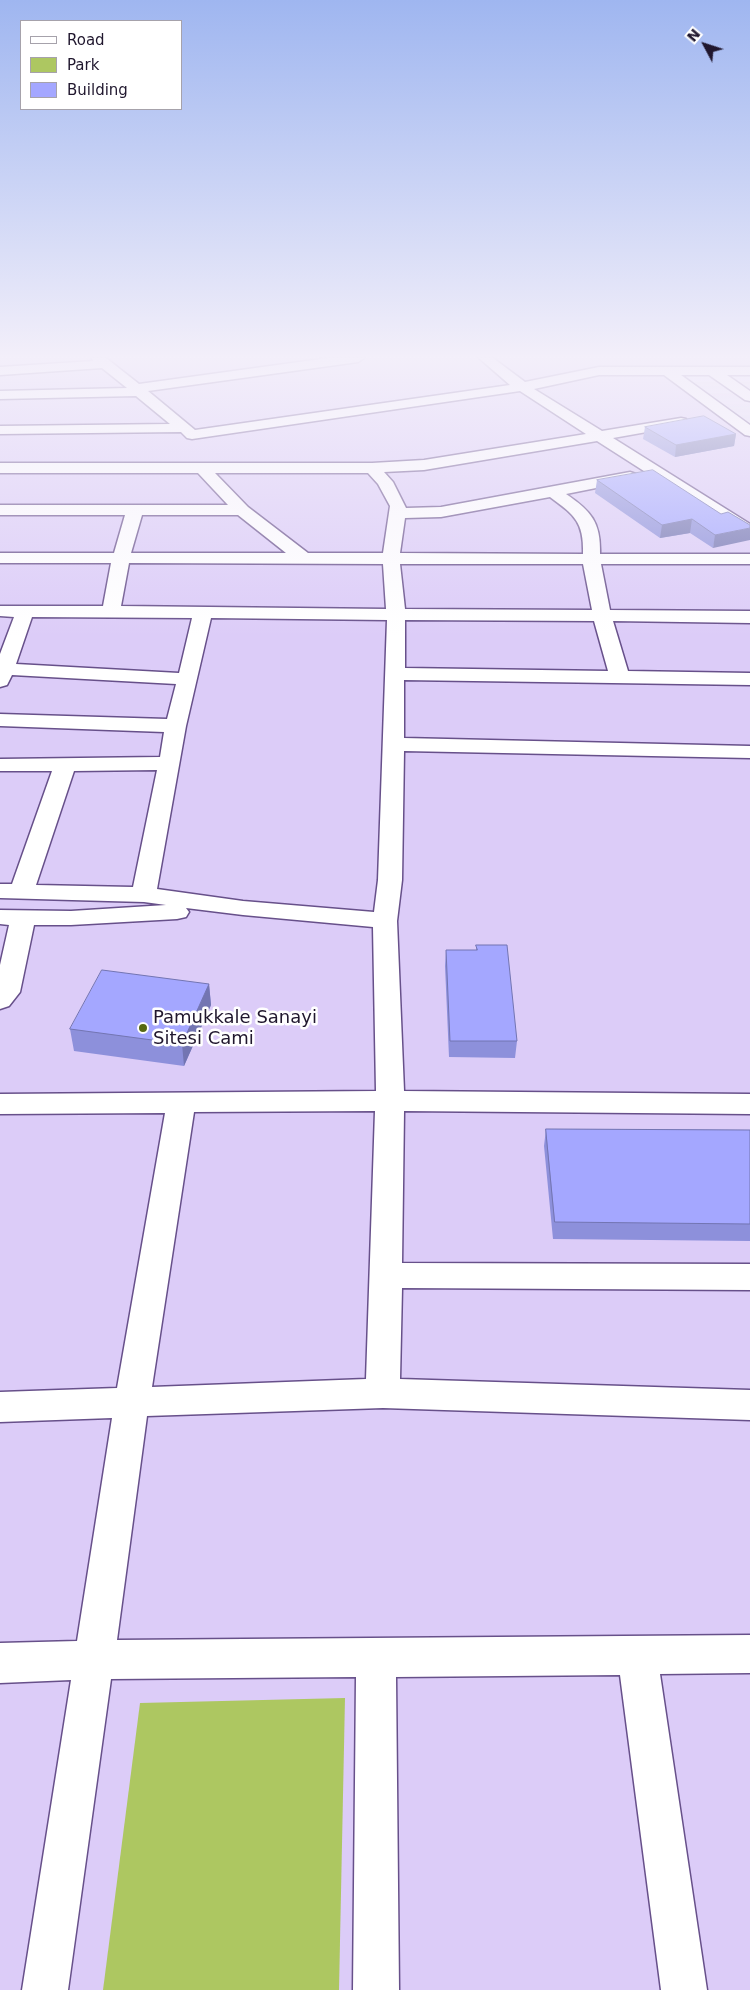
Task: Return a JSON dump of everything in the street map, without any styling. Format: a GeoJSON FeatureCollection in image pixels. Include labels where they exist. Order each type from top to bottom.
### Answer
{"type":"FeatureCollection","features":[{"type":"Feature","properties":{"kind":"street"},"geometry":{"type":"LineString","coordinates":[[209,451],[229,468]]}},
{"type":"Feature","properties":{"kind":"street"},"geometry":{"type":"LineString","coordinates":[[0,468],[372,468],[424,465],[509,451]]}},
{"type":"Feature","properties":{"kind":"street"},"geometry":{"type":"LineString","coordinates":[[623,451],[750,531]]}},
{"type":"Feature","properties":{"kind":"street"},"geometry":{"type":"LineString","coordinates":[[22,510],[45,468]]}},
{"type":"Feature","properties":{"kind":"street"},"geometry":{"type":"LineString","coordinates":[[372,468],[390,490],[398,506],[390,559],[396,614],[390,880],[385,921],[390,1101],[383,1393]]}},
{"type":"Feature","properties":{"kind":"street"},"geometry":{"type":"LineString","coordinates":[[203,469],[242,510],[303,558]]}},
{"type":"Feature","properties":{"kind":"street"},"geometry":{"type":"LineString","coordinates":[[440,512],[656,472]]}},
{"type":"Feature","properties":{"kind":"street"},"geometry":{"type":"LineString","coordinates":[[554,492],[582,512],[592,536],[591,559],[602,616],[620,677]]}},
{"type":"Feature","properties":{"kind":"street"},"geometry":{"type":"LineString","coordinates":[[0,510],[242,510]]}},
{"type":"Feature","properties":{"kind":"street"},"geometry":{"type":"LineString","coordinates":[[111,612],[122,558],[136,510]]}},
{"type":"Feature","properties":{"kind":"street"},"geometry":{"type":"LineString","coordinates":[[397,513],[525,512]]}},
{"type":"Feature","properties":{"kind":"street"},"geometry":{"type":"LineString","coordinates":[[553,512],[582,512]]}},
{"type":"Feature","properties":{"kind":"street"},"geometry":{"type":"LineString","coordinates":[[0,558],[750,559]]}},
{"type":"Feature","properties":{"kind":"street"},"geometry":{"type":"LineString","coordinates":[[0,611],[750,617]]}},
{"type":"Feature","properties":{"kind":"street"},"geometry":{"type":"LineString","coordinates":[[25,611],[2,675],[187,679]]}},
{"type":"Feature","properties":{"kind":"street"},"geometry":{"type":"LineString","coordinates":[[144,896],[176,726],[202,612]]}},
{"type":"Feature","properties":{"kind":"street"},"geometry":{"type":"LineString","coordinates":[[394,674],[750,679]]}},
{"type":"Feature","properties":{"kind":"street"},"geometry":{"type":"LineString","coordinates":[[0,720],[176,726]]}},
{"type":"Feature","properties":{"kind":"street"},"geometry":{"type":"LineString","coordinates":[[393,744],[750,752]]}},
{"type":"Feature","properties":{"kind":"street"},"geometry":{"type":"LineString","coordinates":[[65,764],[11,891],[144,896],[243,908],[385,921]]}},
{"type":"Feature","properties":{"kind":"street"},"geometry":{"type":"LineString","coordinates":[[0,765],[169,764]]}},
{"type":"Feature","properties":{"kind":"street"},"geometry":{"type":"LineString","coordinates":[[0,1000],[7,992],[12,917],[71,918],[243,908]]}},
{"type":"Feature","properties":{"kind":"street"},"geometry":{"type":"LineString","coordinates":[[0,1104],[390,1101],[750,1104]]}},
{"type":"Feature","properties":{"kind":"street"},"geometry":{"type":"LineString","coordinates":[[45,1990],[132,1402],[181,1102]]}},
{"type":"Feature","properties":{"kind":"street"},"geometry":{"type":"LineString","coordinates":[[386,1275],[750,1277]]}},
{"type":"Feature","properties":{"kind":"street"},"geometry":{"type":"LineString","coordinates":[[0,1407],[383,1393],[750,1406]]}},
{"type":"Feature","properties":{"kind":"street"},"geometry":{"type":"LineString","coordinates":[[0,1662],[750,1654]]}},
{"type":"Feature","properties":{"kind":"street"},"geometry":{"type":"LineString","coordinates":[[637,1655],[684,1990]]}},
{"type":"Feature","properties":{"kind":"street"},"geometry":{"type":"LineString","coordinates":[[376,1658],[376,1990]]}},
{"type":"Feature","properties":{"kind":"shaded area"},"geometry":{"type":"Polygon","coordinates":[[[0,451],[750,451],[750,1990],[0,1990],[0,451]]]}},
{"type":"Feature","properties":{"kind":"green space"},"geometry":{"type":"Polygon","coordinates":[[[345,1698],[339,1990],[103,1990],[140,1703],[345,1698]]]}},
{"type":"Feature","properties":{"kind":"building"},"geometry":{"type":"Polygon","coordinates":[[[653,470],[721,514],[728,512],[750,525],[750,528],[715,535],[692,519],[662,525],[597,480],[653,470]]]}},
{"type":"Feature","properties":{"kind":"building"},"geometry":{"type":"Polygon","coordinates":[[[476,945],[507,945],[517,1041],[450,1041],[446,950],[477,950],[476,945]]]}},
{"type":"Feature","properties":{"kind":"building"},"geometry":{"type":"Polygon","coordinates":[[[102,970],[209,984],[182,1044],[70,1029],[102,970]]]}},
{"type":"Feature","properties":{"kind":"building"},"geometry":{"type":"Polygon","coordinates":[[[546,1129],[750,1130],[750,1224],[555,1222],[546,1129]]]}},
{"type":"Feature","properties":{"kind":"place","name":"Pamukkale Sanayi Sitesi Cami"},"geometry":{"type":"Point","coordinates":[143,1028]}}]}
